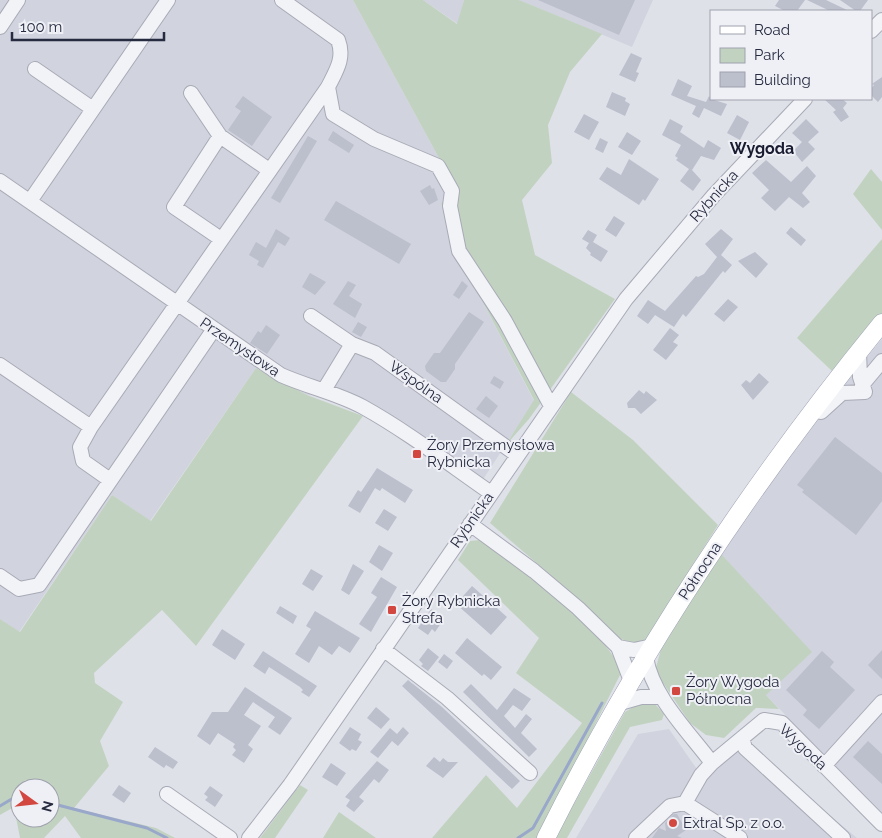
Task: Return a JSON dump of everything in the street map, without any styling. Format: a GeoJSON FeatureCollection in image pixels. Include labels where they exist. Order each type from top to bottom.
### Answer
{"type":"FeatureCollection","features":[{"type":"Feature","properties":{"kind":"main road","name":"Północna"},"geometry":{"type":"LineString","coordinates":[[546,838],[617,704],[736,517],[807,419],[882,323]]}},
{"type":"Feature","properties":{"kind":"street"},"geometry":{"type":"LineString","coordinates":[[0,26],[18,0]]}},
{"type":"Feature","properties":{"kind":"street"},"geometry":{"type":"LineString","coordinates":[[30,201],[168,0]]}},
{"type":"Feature","properties":{"kind":"street"},"geometry":{"type":"LineString","coordinates":[[110,480],[83,461],[80,447],[176,304],[328,87],[338,67],[342,50],[338,40],[282,0]]}},
{"type":"Feature","properties":{"kind":"street"},"geometry":{"type":"LineString","coordinates":[[872,30],[882,20]]}},
{"type":"Feature","properties":{"kind":"street"},"geometry":{"type":"LineString","coordinates":[[35,69],[93,110]]}},
{"type":"Feature","properties":{"kind":"street"},"geometry":{"type":"LineString","coordinates":[[328,87],[332,114],[374,140],[438,166],[452,191],[450,206],[458,251],[505,321],[551,406]]}},
{"type":"Feature","properties":{"kind":"street"},"geometry":{"type":"LineString","coordinates":[[191,94],[220,136],[269,170]]}},
{"type":"Feature","properties":{"kind":"street","name":"Rybnicka"},"geometry":{"type":"LineString","coordinates":[[250,838],[290,785],[551,406],[638,284],[720,189],[804,100]]}},
{"type":"Feature","properties":{"kind":"street"},"geometry":{"type":"LineString","coordinates":[[220,136],[174,208],[221,239]]}},
{"type":"Feature","properties":{"kind":"street","name":"Przemysłowa"},"geometry":{"type":"LineString","coordinates":[[0,181],[281,375],[324,390],[363,407],[396,427],[491,493]]}},
{"type":"Feature","properties":{"kind":"street","name":"Wspólna"},"geometry":{"type":"LineString","coordinates":[[310,316],[352,344],[375,353],[518,455]]}},
{"type":"Feature","properties":{"kind":"street"},"geometry":{"type":"LineString","coordinates":[[0,576],[19,590],[39,585],[214,329]]}},
{"type":"Feature","properties":{"kind":"street"},"geometry":{"type":"LineString","coordinates":[[324,390],[352,344]]}},
{"type":"Feature","properties":{"kind":"street"},"geometry":{"type":"LineString","coordinates":[[859,352],[863,388]]}},
{"type":"Feature","properties":{"kind":"street"},"geometry":{"type":"LineString","coordinates":[[807,419],[816,417],[842,393],[863,388],[882,362]]}},
{"type":"Feature","properties":{"kind":"street"},"geometry":{"type":"LineString","coordinates":[[0,365],[92,427]]}},
{"type":"Feature","properties":{"kind":"street"},"geometry":{"type":"LineString","coordinates":[[470,524],[534,570],[578,608],[618,647],[631,681]]}},
{"type":"Feature","properties":{"kind":"street"},"geometry":{"type":"LineString","coordinates":[[618,647],[649,652],[652,681],[661,697],[712,762]]}},
{"type":"Feature","properties":{"kind":"street"},"geometry":{"type":"LineString","coordinates":[[383,649],[447,698],[530,773]]}},
{"type":"Feature","properties":{"kind":"street"},"geometry":{"type":"LineString","coordinates":[[617,704],[641,697],[661,697]]}},
{"type":"Feature","properties":{"kind":"street"},"geometry":{"type":"LineString","coordinates":[[824,766],[882,702]]}},
{"type":"Feature","properties":{"kind":"street","name":"Wygoda"},"geometry":{"type":"LineString","coordinates":[[685,803],[701,775],[712,762],[764,720],[782,723],[882,824]]}},
{"type":"Feature","properties":{"kind":"street"},"geometry":{"type":"LineString","coordinates":[[742,738],[745,748],[843,838]]}},
{"type":"Feature","properties":{"kind":"street"},"geometry":{"type":"LineString","coordinates":[[167,794],[230,838]]}},
{"type":"Feature","properties":{"kind":"street"},"geometry":{"type":"LineString","coordinates":[[636,838],[670,806],[685,803],[740,838]]}},
{"type":"Feature","properties":{"kind":"shaded area"},"geometry":{"type":"Polygon","coordinates":[[[0,0],[353,0],[458,193],[441,203],[465,268],[534,401],[482,481],[335,396],[307,395],[256,368],[150,521],[112,495],[19,632],[0,619],[0,0]]]}},
{"type":"Feature","properties":{"kind":"shaded area"},"geometry":{"type":"Polygon","coordinates":[[[423,0],[464,0],[458,24],[423,0]]]}},
{"type":"Feature","properties":{"kind":"shaded area"},"geometry":{"type":"Polygon","coordinates":[[[519,0],[653,0],[632,47],[519,0]]]}},
{"type":"Feature","properties":{"kind":"shaded area"},"geometry":{"type":"Polygon","coordinates":[[[882,339],[882,814],[766,695],[721,554],[796,443],[882,339]]]}},
{"type":"Feature","properties":{"kind":"shaded area"},"geometry":{"type":"Polygon","coordinates":[[[669,729],[701,775],[751,744],[796,787],[857,838],[576,838],[638,734],[669,729]]]}},
{"type":"Feature","properties":{"kind":"green space"},"geometry":{"type":"Polygon","coordinates":[[[353,0],[423,0],[457,24],[464,0],[519,0],[602,34],[570,72],[548,125],[552,163],[522,200],[535,255],[615,299],[529,419],[505,446],[534,400],[465,268],[441,203],[458,193],[353,0]]]}},
{"type":"Feature","properties":{"kind":"green space"},"geometry":{"type":"Polygon","coordinates":[[[871,169],[882,182],[882,230],[853,194],[871,169]]]}},
{"type":"Feature","properties":{"kind":"green space"},"geometry":{"type":"Polygon","coordinates":[[[882,239],[882,315],[835,372],[832,371],[797,338],[882,239]]]}},
{"type":"Feature","properties":{"kind":"green space"},"geometry":{"type":"Polygon","coordinates":[[[256,368],[307,395],[363,416],[196,646],[162,610],[94,673],[95,683],[123,702],[100,741],[109,766],[74,808],[156,828],[175,838],[81,838],[65,816],[60,821],[60,778],[10,778],[10,809],[0,815],[0,619],[20,632],[112,495],[151,521],[256,368]]]}},
{"type":"Feature","properties":{"kind":"green space"},"geometry":{"type":"Polygon","coordinates":[[[571,392],[633,440],[718,525],[646,639],[634,643],[617,638],[581,601],[490,523],[571,392]]]}},
{"type":"Feature","properties":{"kind":"green space"},"geometry":{"type":"Polygon","coordinates":[[[480,540],[538,580],[580,617],[612,654],[622,671],[538,838],[432,838],[486,775],[517,808],[582,723],[516,673],[539,638],[458,560],[470,541],[480,540]]]}},
{"type":"Feature","properties":{"kind":"green space"},"geometry":{"type":"Polygon","coordinates":[[[721,554],[812,652],[766,695],[779,709],[756,708],[724,738],[706,735],[690,723],[655,671],[661,649],[721,554]]]}},
{"type":"Feature","properties":{"kind":"green space"},"geometry":{"type":"Polygon","coordinates":[[[640,703],[655,704],[664,714],[662,720],[630,727],[567,838],[555,838],[625,712],[640,703]]]}},
{"type":"Feature","properties":{"kind":"green space"},"geometry":{"type":"Polygon","coordinates":[[[300,785],[308,790],[275,838],[260,838],[300,785]]]}},
{"type":"Feature","properties":{"kind":"green space"},"geometry":{"type":"Polygon","coordinates":[[[339,812],[376,838],[323,838],[339,812]]]}},
{"type":"Feature","properties":{"kind":"green space"},"geometry":{"type":"Polygon","coordinates":[[[18,828],[54,828],[44,838],[20,838],[18,828]]]}},
{"type":"Feature","properties":{"kind":"building"},"geometry":{"type":"Polygon","coordinates":[[[538,0],[635,0],[619,35],[538,0]]]}},
{"type":"Feature","properties":{"kind":"building"},"geometry":{"type":"Polygon","coordinates":[[[779,0],[805,0],[798,10],[783,10],[775,6],[779,0]]]}},
{"type":"Feature","properties":{"kind":"building"},"geometry":{"type":"Polygon","coordinates":[[[807,0],[826,0],[847,10],[828,10],[807,0]]]}},
{"type":"Feature","properties":{"kind":"building"},"geometry":{"type":"Polygon","coordinates":[[[840,0],[868,0],[861,10],[855,10],[840,0]]]}},
{"type":"Feature","properties":{"kind":"building"},"geometry":{"type":"Polygon","coordinates":[[[631,53],[642,58],[636,72],[639,73],[635,82],[619,75],[631,53]]]}},
{"type":"Feature","properties":{"kind":"building"},"geometry":{"type":"Polygon","coordinates":[[[882,77],[882,97],[878,102],[872,96],[874,85],[872,84],[882,77]]]}},
{"type":"Feature","properties":{"kind":"building"},"geometry":{"type":"Polygon","coordinates":[[[678,79],[692,86],[687,96],[706,102],[709,96],[710,100],[727,104],[721,116],[704,108],[699,118],[692,114],[696,106],[671,95],[678,79]]]}},
{"type":"Feature","properties":{"kind":"building"},"geometry":{"type":"Polygon","coordinates":[[[612,92],[626,98],[625,101],[630,104],[625,116],[606,107],[612,92]]]}},
{"type":"Feature","properties":{"kind":"building"},"geometry":{"type":"Polygon","coordinates":[[[243,96],[272,117],[252,146],[228,130],[241,111],[235,107],[243,96]]]}},
{"type":"Feature","properties":{"kind":"building"},"geometry":{"type":"Polygon","coordinates":[[[825,100],[843,100],[847,103],[843,108],[849,117],[841,122],[833,112],[836,110],[825,100]]]}},
{"type":"Feature","properties":{"kind":"building"},"geometry":{"type":"Polygon","coordinates":[[[584,114],[599,122],[589,140],[574,132],[584,114]]]}},
{"type":"Feature","properties":{"kind":"building"},"geometry":{"type":"Polygon","coordinates":[[[737,115],[749,122],[740,140],[727,133],[737,115]]]}},
{"type":"Feature","properties":{"kind":"building"},"geometry":{"type":"Polygon","coordinates":[[[670,119],[683,126],[680,132],[704,148],[708,140],[721,148],[714,160],[701,156],[692,170],[701,180],[693,191],[680,181],[689,169],[676,160],[678,158],[675,156],[681,145],[662,135],[670,119]]]}},
{"type":"Feature","properties":{"kind":"building"},"geometry":{"type":"Polygon","coordinates":[[[806,119],[819,132],[808,142],[815,149],[802,162],[793,151],[802,142],[792,133],[806,119]]]}},
{"type":"Feature","properties":{"kind":"building"},"geometry":{"type":"Polygon","coordinates":[[[333,131],[354,145],[349,153],[328,140],[333,131]]]}},
{"type":"Feature","properties":{"kind":"building"},"geometry":{"type":"Polygon","coordinates":[[[627,132],[641,141],[632,155],[618,147],[627,132]]]}},
{"type":"Feature","properties":{"kind":"building"},"geometry":{"type":"Polygon","coordinates":[[[308,136],[317,141],[280,203],[271,198],[308,136]]]}},
{"type":"Feature","properties":{"kind":"building"},"geometry":{"type":"Polygon","coordinates":[[[600,138],[608,142],[603,153],[595,149],[600,138]]]}},
{"type":"Feature","properties":{"kind":"building"},"geometry":{"type":"Polygon","coordinates":[[[629,159],[659,179],[645,201],[643,199],[639,205],[599,179],[607,167],[621,175],[629,159]]]}},
{"type":"Feature","properties":{"kind":"building"},"geometry":{"type":"Polygon","coordinates":[[[766,160],[791,182],[807,166],[816,176],[802,193],[810,202],[803,208],[789,197],[775,211],[761,198],[769,190],[752,173],[766,160]]]}},
{"type":"Feature","properties":{"kind":"building"},"geometry":{"type":"Polygon","coordinates":[[[430,185],[432,189],[434,188],[438,200],[429,205],[420,191],[430,185]]]}},
{"type":"Feature","properties":{"kind":"building"},"geometry":{"type":"Polygon","coordinates":[[[336,201],[411,244],[399,264],[324,220],[336,201]]]}},
{"type":"Feature","properties":{"kind":"building"},"geometry":{"type":"Polygon","coordinates":[[[614,216],[625,223],[616,237],[605,230],[614,216]]]}},
{"type":"Feature","properties":{"kind":"building"},"geometry":{"type":"Polygon","coordinates":[[[791,227],[806,240],[801,246],[786,233],[791,227]]]}},
{"type":"Feature","properties":{"kind":"building"},"geometry":{"type":"Polygon","coordinates":[[[276,229],[290,238],[285,246],[278,242],[263,268],[257,265],[259,261],[249,255],[256,242],[266,248],[276,229]]]}},
{"type":"Feature","properties":{"kind":"building"},"geometry":{"type":"Polygon","coordinates":[[[721,229],[733,239],[721,255],[732,265],[725,273],[723,271],[686,317],[683,314],[674,327],[655,315],[648,324],[637,316],[648,300],[665,311],[696,276],[704,274],[717,257],[705,244],[721,229]]]}},
{"type":"Feature","properties":{"kind":"building"},"geometry":{"type":"Polygon","coordinates":[[[588,230],[597,235],[593,242],[608,251],[601,262],[590,255],[591,253],[586,248],[589,243],[582,239],[588,230]]]}},
{"type":"Feature","properties":{"kind":"building"},"geometry":{"type":"Polygon","coordinates":[[[755,252],[768,264],[756,278],[738,261],[755,252]]]}},
{"type":"Feature","properties":{"kind":"building"},"geometry":{"type":"Polygon","coordinates":[[[310,273],[326,282],[315,295],[302,287],[310,273]]]}},
{"type":"Feature","properties":{"kind":"building"},"geometry":{"type":"Polygon","coordinates":[[[348,281],[356,285],[349,296],[362,304],[355,318],[333,304],[348,281]]]}},
{"type":"Feature","properties":{"kind":"building"},"geometry":{"type":"Polygon","coordinates":[[[462,281],[468,286],[459,299],[453,295],[462,281]]]}},
{"type":"Feature","properties":{"kind":"building"},"geometry":{"type":"Polygon","coordinates":[[[728,299],[738,307],[724,322],[714,314],[728,299]]]}},
{"type":"Feature","properties":{"kind":"building"},"geometry":{"type":"Polygon","coordinates":[[[469,312],[484,322],[455,364],[455,369],[446,382],[441,382],[426,371],[425,366],[434,353],[440,353],[469,312]]]}},
{"type":"Feature","properties":{"kind":"building"},"geometry":{"type":"Polygon","coordinates":[[[358,322],[367,327],[361,337],[352,332],[358,322]]]}},
{"type":"Feature","properties":{"kind":"building"},"geometry":{"type":"Polygon","coordinates":[[[266,325],[280,335],[267,354],[250,343],[258,331],[261,333],[266,325]]]}},
{"type":"Feature","properties":{"kind":"building"},"geometry":{"type":"Polygon","coordinates":[[[670,328],[679,335],[673,342],[678,345],[666,360],[653,350],[670,328]]]}},
{"type":"Feature","properties":{"kind":"building"},"geometry":{"type":"Polygon","coordinates":[[[759,373],[769,382],[753,400],[741,385],[746,380],[750,383],[759,373]]]}},
{"type":"Feature","properties":{"kind":"building"},"geometry":{"type":"Polygon","coordinates":[[[494,376],[504,382],[500,389],[490,383],[494,376]]]}},
{"type":"Feature","properties":{"kind":"building"},"geometry":{"type":"Polygon","coordinates":[[[639,390],[644,394],[646,391],[657,400],[641,414],[635,408],[628,408],[627,403],[639,390]]]}},
{"type":"Feature","properties":{"kind":"building"},"geometry":{"type":"Polygon","coordinates":[[[486,396],[498,406],[489,418],[476,409],[486,396]]]}},
{"type":"Feature","properties":{"kind":"building"},"geometry":{"type":"Polygon","coordinates":[[[835,437],[882,473],[882,501],[856,535],[802,492],[804,490],[797,485],[835,437]]]}},
{"type":"Feature","properties":{"kind":"building"},"geometry":{"type":"Polygon","coordinates":[[[377,468],[413,490],[405,503],[382,488],[380,491],[375,488],[360,513],[348,506],[358,490],[361,492],[377,468]]]}},
{"type":"Feature","properties":{"kind":"building"},"geometry":{"type":"Polygon","coordinates":[[[384,509],[397,517],[388,531],[375,523],[384,509]]]}},
{"type":"Feature","properties":{"kind":"building"},"geometry":{"type":"Polygon","coordinates":[[[379,545],[393,553],[382,571],[369,562],[379,545]]]}},
{"type":"Feature","properties":{"kind":"building"},"geometry":{"type":"Polygon","coordinates":[[[353,564],[364,571],[349,595],[341,590],[353,564]]]}},
{"type":"Feature","properties":{"kind":"building"},"geometry":{"type":"Polygon","coordinates":[[[311,569],[323,576],[313,591],[302,584],[311,569]]]}},
{"type":"Feature","properties":{"kind":"building"},"geometry":{"type":"Polygon","coordinates":[[[381,577],[397,587],[371,632],[359,624],[377,597],[371,593],[381,577]]]}},
{"type":"Feature","properties":{"kind":"building"},"geometry":{"type":"Polygon","coordinates":[[[472,586],[507,617],[491,635],[456,604],[472,586]]]}},
{"type":"Feature","properties":{"kind":"building"},"geometry":{"type":"Polygon","coordinates":[[[280,606],[297,616],[293,624],[276,613],[280,606]]]}},
{"type":"Feature","properties":{"kind":"building"},"geometry":{"type":"Polygon","coordinates":[[[431,609],[444,619],[435,632],[432,629],[428,635],[418,628],[431,609]]]}},
{"type":"Feature","properties":{"kind":"building"},"geometry":{"type":"Polygon","coordinates":[[[315,611],[360,638],[350,653],[339,646],[332,655],[319,646],[309,663],[295,654],[311,629],[306,626],[315,611]]]}},
{"type":"Feature","properties":{"kind":"building"},"geometry":{"type":"Polygon","coordinates":[[[222,629],[245,644],[235,660],[212,645],[222,629]]]}},
{"type":"Feature","properties":{"kind":"building"},"geometry":{"type":"Polygon","coordinates":[[[467,638],[502,667],[491,680],[484,674],[482,676],[455,653],[467,638]]]}},
{"type":"Feature","properties":{"kind":"building"},"geometry":{"type":"Polygon","coordinates":[[[428,648],[439,657],[428,671],[421,666],[423,664],[419,660],[428,648]]]}},
{"type":"Feature","properties":{"kind":"building"},"geometry":{"type":"Polygon","coordinates":[[[882,650],[882,679],[868,665],[882,650]]]}},
{"type":"Feature","properties":{"kind":"building"},"geometry":{"type":"Polygon","coordinates":[[[263,651],[317,686],[309,697],[301,692],[303,690],[300,687],[269,667],[265,674],[253,666],[263,651]]]}},
{"type":"Feature","properties":{"kind":"building"},"geometry":{"type":"Polygon","coordinates":[[[822,651],[834,662],[830,667],[855,690],[819,729],[803,715],[807,710],[786,690],[822,651]]]}},
{"type":"Feature","properties":{"kind":"building"},"geometry":{"type":"Polygon","coordinates":[[[444,654],[453,661],[447,669],[438,662],[444,654]]]}},
{"type":"Feature","properties":{"kind":"building"},"geometry":{"type":"Polygon","coordinates":[[[408,680],[442,707],[520,781],[512,789],[402,686],[408,680]]]}},
{"type":"Feature","properties":{"kind":"building"},"geometry":{"type":"Polygon","coordinates":[[[471,684],[497,710],[514,688],[531,699],[522,711],[513,705],[504,716],[515,728],[526,714],[532,719],[521,733],[537,749],[529,757],[463,692],[471,684]]]}},
{"type":"Feature","properties":{"kind":"building"},"geometry":{"type":"Polygon","coordinates":[[[245,687],[292,718],[280,735],[268,727],[275,717],[253,702],[244,715],[261,726],[248,745],[253,749],[244,763],[232,755],[236,750],[233,747],[235,744],[218,733],[210,745],[197,736],[212,712],[228,712],[245,687]]]}},
{"type":"Feature","properties":{"kind":"building"},"geometry":{"type":"Polygon","coordinates":[[[376,707],[390,719],[381,729],[367,718],[376,707]]]}},
{"type":"Feature","properties":{"kind":"building"},"geometry":{"type":"Polygon","coordinates":[[[350,727],[361,734],[358,740],[362,742],[356,751],[352,749],[350,751],[339,743],[350,727]]]}},
{"type":"Feature","properties":{"kind":"building"},"geometry":{"type":"Polygon","coordinates":[[[403,727],[409,733],[398,746],[392,741],[378,758],[370,752],[390,728],[397,734],[403,727]]]}},
{"type":"Feature","properties":{"kind":"building"},"geometry":{"type":"Polygon","coordinates":[[[868,741],[882,754],[882,784],[853,757],[868,741]]]}},
{"type":"Feature","properties":{"kind":"building"},"geometry":{"type":"Polygon","coordinates":[[[155,747],[178,762],[173,769],[166,765],[164,768],[148,757],[155,747]]]}},
{"type":"Feature","properties":{"kind":"building"},"geometry":{"type":"Polygon","coordinates":[[[434,757],[440,762],[443,758],[448,762],[458,762],[443,778],[426,766],[434,757]]]}},
{"type":"Feature","properties":{"kind":"building"},"geometry":{"type":"Polygon","coordinates":[[[377,761],[389,770],[379,783],[374,779],[359,797],[364,801],[354,812],[346,806],[350,800],[345,797],[377,761]]]}},
{"type":"Feature","properties":{"kind":"building"},"geometry":{"type":"Polygon","coordinates":[[[331,763],[346,773],[337,786],[322,777],[331,763]]]}},
{"type":"Feature","properties":{"kind":"building"},"geometry":{"type":"Polygon","coordinates":[[[119,785],[131,793],[124,803],[112,795],[119,785]]]}},
{"type":"Feature","properties":{"kind":"building"},"geometry":{"type":"Polygon","coordinates":[[[210,786],[223,795],[215,807],[205,800],[208,797],[204,794],[210,786]]]}},
{"type":"Feature","properties":{"kind":"building","name":"Extral Sp. z o.o."},"geometry":{"type":"Polygon","coordinates":[[[674,814],[677,814],[686,830],[677,836],[682,838],[652,838],[659,828],[666,831],[665,823],[674,814]]]}},
{"type":"Feature","properties":{"kind":"waterway"},"geometry":{"type":"LineString","coordinates":[[518,838],[533,828],[602,703]]}},
{"type":"Feature","properties":{"kind":"waterway"},"geometry":{"type":"LineString","coordinates":[[0,806],[10,800]]}},
{"type":"Feature","properties":{"kind":"waterway"},"geometry":{"type":"LineString","coordinates":[[60,806],[147,828],[167,838]]}},
{"type":"Feature","properties":{"kind":"place","name":"Żory Przemysłowa Rybnicka"},"geometry":{"type":"Point","coordinates":[417,454]}},
{"type":"Feature","properties":{"kind":"place","name":"Żory Rybnicka Strefa"},"geometry":{"type":"Point","coordinates":[392,610]}},
{"type":"Feature","properties":{"kind":"place","name":"Żory Wygoda Północna"},"geometry":{"type":"Point","coordinates":[676,691]}},
{"type":"Feature","properties":{"kind":"place","name":"Extral Sp. z o.o."},"geometry":{"type":"Point","coordinates":[673,823]}},
{"type":"Feature","properties":{"kind":"district","name":"Wygoda"},"geometry":{"type":"Point","coordinates":[762,148]}}]}
